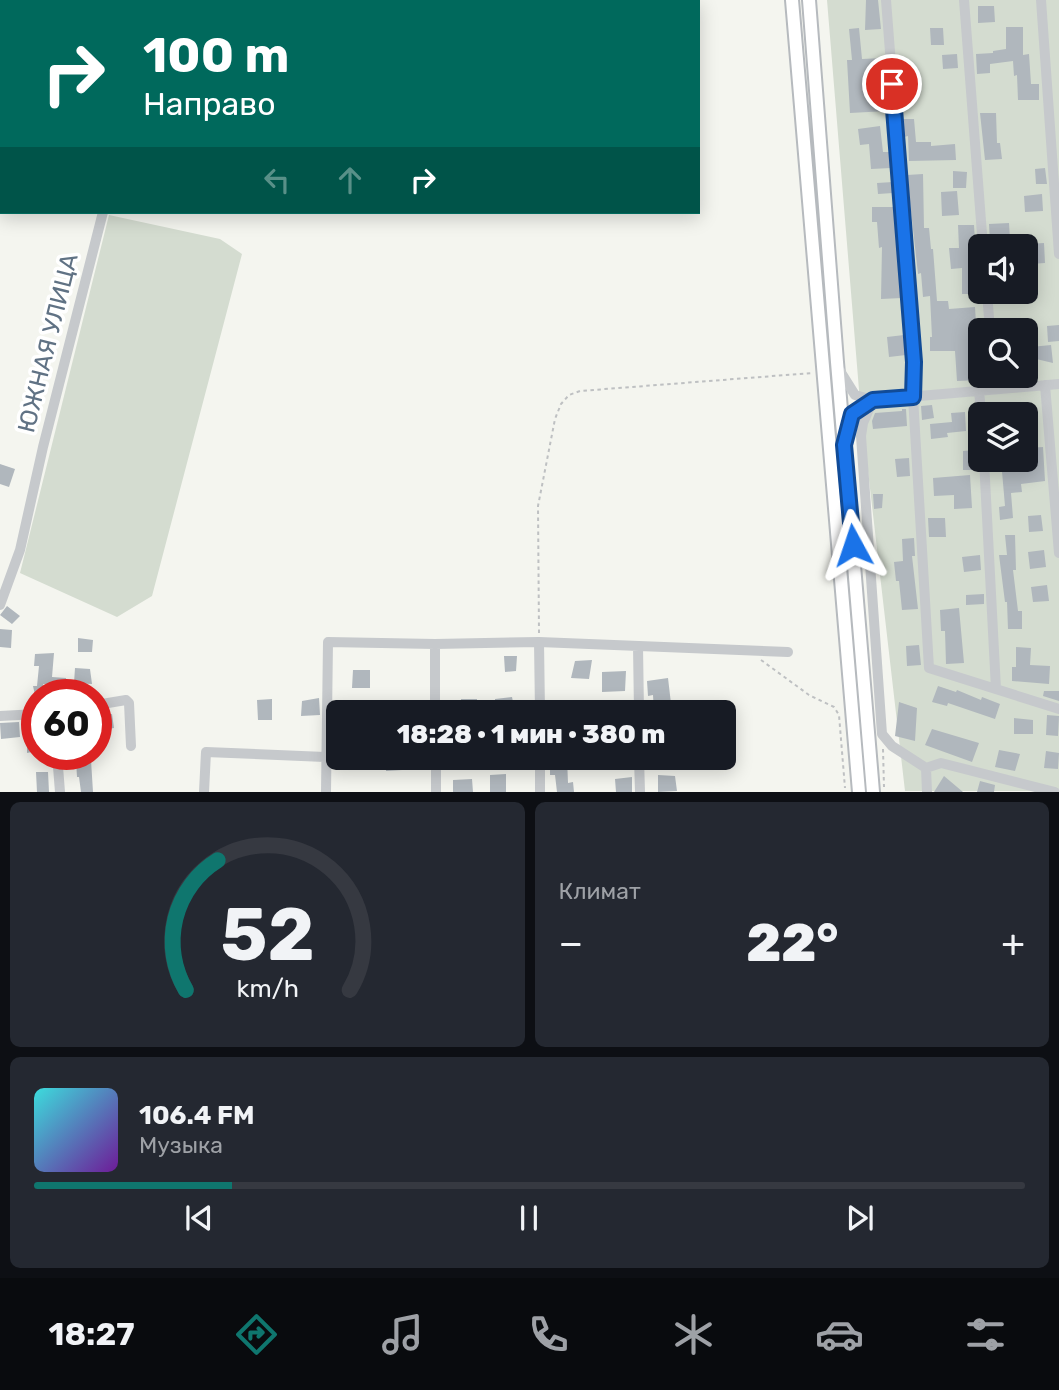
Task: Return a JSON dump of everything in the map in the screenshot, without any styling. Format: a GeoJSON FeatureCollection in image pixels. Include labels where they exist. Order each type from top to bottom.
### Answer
{"type":"FeatureCollection","features":[{"type":"Feature","properties":{"kind":"main road"},"geometry":{"type":"LineString","coordinates":[[792,0],[859,792]]}},
{"type":"Feature","properties":{"kind":"main road"},"geometry":{"type":"LineString","coordinates":[[809,0],[873,792]]}},
{"type":"Feature","properties":{"kind":"street"},"geometry":{"type":"LineString","coordinates":[[886,0],[914,362],[913,397],[929,668],[1059,709]]}},
{"type":"Feature","properties":{"kind":"street"},"geometry":{"type":"LineString","coordinates":[[964,0],[982,234]]}},
{"type":"Feature","properties":{"kind":"street"},"geometry":{"type":"LineString","coordinates":[[1041,0],[1059,254]]}},
{"type":"Feature","properties":{"kind":"street","name":"ЮЖНАЯ УЛИЦА"},"geometry":{"type":"LineString","coordinates":[[0,604],[20,550],[43,447],[102,214]]}},
{"type":"Feature","properties":{"kind":"street"},"geometry":{"type":"LineString","coordinates":[[837,362],[855,395],[873,400],[995,388]]}},
{"type":"Feature","properties":{"kind":"street"},"geometry":{"type":"LineString","coordinates":[[1045,384],[1059,553]]}},
{"type":"Feature","properties":{"kind":"street"},"geometry":{"type":"LineString","coordinates":[[1038,385],[1058,384]]}},
{"type":"Feature","properties":{"kind":"street"},"geometry":{"type":"LineString","coordinates":[[979,389],[980,402]]}},
{"type":"Feature","properties":{"kind":"street"},"geometry":{"type":"LineString","coordinates":[[844,445],[852,414],[873,400]]}},
{"type":"Feature","properties":{"kind":"street"},"geometry":{"type":"LineString","coordinates":[[873,400],[863,423],[861,436],[882,734],[892,746],[926,768],[927,792]]}},
{"type":"Feature","properties":{"kind":"street"},"geometry":{"type":"LineString","coordinates":[[985,472],[996,689]]}},
{"type":"Feature","properties":{"kind":"street"},"geometry":{"type":"LineString","coordinates":[[326,792],[328,642],[539,642],[788,652]]}},
{"type":"Feature","properties":{"kind":"street"},"geometry":{"type":"LineString","coordinates":[[539,642],[540,700]]}},
{"type":"Feature","properties":{"kind":"street"},"geometry":{"type":"LineString","coordinates":[[435,644],[435,700]]}},
{"type":"Feature","properties":{"kind":"street"},"geometry":{"type":"LineString","coordinates":[[638,646],[639,700]]}},
{"type":"Feature","properties":{"kind":"street"},"geometry":{"type":"LineString","coordinates":[[112,702],[126,700],[130,703],[131,746]]}},
{"type":"Feature","properties":{"kind":"street"},"geometry":{"type":"LineString","coordinates":[[0,716],[21,715]]}},
{"type":"Feature","properties":{"kind":"street"},"geometry":{"type":"LineString","coordinates":[[204,792],[206,751],[325,757]]}},
{"type":"Feature","properties":{"kind":"street"},"geometry":{"type":"LineString","coordinates":[[926,768],[941,763],[1055,792]]}},
{"type":"Feature","properties":{"kind":"street"},"geometry":{"type":"LineString","coordinates":[[58,770],[60,792]]}},
{"type":"Feature","properties":{"kind":"street"},"geometry":{"type":"LineString","coordinates":[[436,770],[436,792]]}},
{"type":"Feature","properties":{"kind":"street"},"geometry":{"type":"LineString","coordinates":[[540,770],[540,792]]}},
{"type":"Feature","properties":{"kind":"street"},"geometry":{"type":"LineString","coordinates":[[639,770],[640,792]]}},
{"type":"Feature","properties":{"kind":"path"},"geometry":{"type":"LineString","coordinates":[[539,642],[538,506],[555,419],[561,404],[569,395],[580,391],[823,372]]}},
{"type":"Feature","properties":{"kind":"path"},"geometry":{"type":"LineString","coordinates":[[747,650],[809,695],[834,707],[841,719],[845,789]]}},
{"type":"Feature","properties":{"kind":"shaded area"},"geometry":{"type":"Polygon","coordinates":[[[827,0],[1059,0],[1059,791],[905,791],[860,402],[827,0]]]}},
{"type":"Feature","properties":{"kind":"shaded area"},"geometry":{"type":"Polygon","coordinates":[[[109,215],[220,239],[242,254],[152,596],[117,617],[20,573],[109,215]]]}},
{"type":"Feature","properties":{"kind":"building"},"geometry":{"type":"Polygon","coordinates":[[[866,0],[878,0],[881,29],[865,30],[866,0]]]}},
{"type":"Feature","properties":{"kind":"building"},"geometry":{"type":"Polygon","coordinates":[[[978,6],[994,6],[995,22],[978,23],[978,6]]]}},
{"type":"Feature","properties":{"kind":"building"},"geometry":{"type":"Polygon","coordinates":[[[1006,27],[1023,27],[1023,55],[1029,54],[1031,84],[1039,84],[1039,100],[1018,100],[1017,75],[1014,76],[1013,61],[990,64],[990,73],[977,74],[976,54],[1006,49],[1006,27]]]}},
{"type":"Feature","properties":{"kind":"building"},"geometry":{"type":"Polygon","coordinates":[[[859,28],[862,59],[883,58],[885,78],[882,78],[887,111],[850,113],[847,60],[852,60],[849,29],[859,28]]]}},
{"type":"Feature","properties":{"kind":"building"},"geometry":{"type":"Polygon","coordinates":[[[930,28],[943,28],[944,45],[931,45],[930,28]]]}},
{"type":"Feature","properties":{"kind":"building"},"geometry":{"type":"Polygon","coordinates":[[[957,54],[958,68],[943,69],[942,55],[957,54]]]}},
{"type":"Feature","properties":{"kind":"building"},"geometry":{"type":"Polygon","coordinates":[[[980,113],[996,113],[997,143],[1000,143],[1002,159],[985,160],[980,113]]]}},
{"type":"Feature","properties":{"kind":"building"},"geometry":{"type":"Polygon","coordinates":[[[903,119],[914,119],[916,142],[931,142],[931,146],[955,144],[956,160],[909,161],[908,136],[904,137],[903,119]]]}},
{"type":"Feature","properties":{"kind":"building"},"geometry":{"type":"Polygon","coordinates":[[[880,126],[883,152],[890,152],[891,168],[871,169],[869,144],[860,145],[858,129],[880,126]]]}},
{"type":"Feature","properties":{"kind":"building"},"geometry":{"type":"Polygon","coordinates":[[[1045,168],[1047,184],[1036,184],[1035,169],[1045,168]]]}},
{"type":"Feature","properties":{"kind":"building"},"geometry":{"type":"Polygon","coordinates":[[[953,171],[967,172],[966,188],[953,188],[953,171]]]}},
{"type":"Feature","properties":{"kind":"building"},"geometry":{"type":"Polygon","coordinates":[[[923,174],[924,228],[929,228],[933,249],[937,301],[948,301],[949,309],[975,307],[976,318],[968,318],[968,381],[957,381],[955,351],[930,351],[930,296],[923,297],[921,273],[918,274],[907,175],[923,174]]]}},
{"type":"Feature","properties":{"kind":"building"},"geometry":{"type":"Polygon","coordinates":[[[893,182],[893,193],[878,194],[877,183],[893,182]]]}},
{"type":"Feature","properties":{"kind":"building"},"geometry":{"type":"Polygon","coordinates":[[[957,191],[959,215],[942,216],[941,192],[957,191]]]}},
{"type":"Feature","properties":{"kind":"building"},"geometry":{"type":"Polygon","coordinates":[[[1042,194],[1043,211],[1025,212],[1024,196],[1042,194]]]}},
{"type":"Feature","properties":{"kind":"building"},"geometry":{"type":"Polygon","coordinates":[[[872,207],[895,207],[902,298],[881,299],[882,247],[879,248],[877,222],[872,222],[872,207]]]}},
{"type":"Feature","properties":{"kind":"building"},"geometry":{"type":"Polygon","coordinates":[[[1009,223],[1010,234],[990,234],[989,224],[1009,223]]]}},
{"type":"Feature","properties":{"kind":"building"},"geometry":{"type":"Polygon","coordinates":[[[958,225],[974,225],[975,234],[968,234],[968,294],[962,294],[962,268],[951,269],[949,248],[959,248],[958,225]]]}},
{"type":"Feature","properties":{"kind":"building"},"geometry":{"type":"Polygon","coordinates":[[[1038,243],[1044,243],[1045,263],[1038,263],[1038,243]]]}},
{"type":"Feature","properties":{"kind":"building"},"geometry":{"type":"Polygon","coordinates":[[[1059,325],[1059,341],[1048,342],[1047,326],[1059,325]]]}},
{"type":"Feature","properties":{"kind":"building"},"geometry":{"type":"Polygon","coordinates":[[[904,335],[906,355],[889,357],[887,337],[904,335]]]}},
{"type":"Feature","properties":{"kind":"building"},"geometry":{"type":"Polygon","coordinates":[[[1051,345],[1053,363],[1038,359],[1038,346],[1051,345]]]}},
{"type":"Feature","properties":{"kind":"building"},"geometry":{"type":"Polygon","coordinates":[[[932,405],[934,418],[922,420],[921,406],[932,405]]]}},
{"type":"Feature","properties":{"kind":"building"},"geometry":{"type":"Polygon","coordinates":[[[906,409],[907,426],[873,429],[875,413],[906,409]]]}},
{"type":"Feature","properties":{"kind":"building"},"geometry":{"type":"Polygon","coordinates":[[[965,412],[966,431],[947,433],[948,437],[931,439],[930,424],[952,422],[951,413],[965,412]]]}},
{"type":"Feature","properties":{"kind":"building"},"geometry":{"type":"Polygon","coordinates":[[[1038,447],[1043,447],[1045,481],[1021,484],[1022,492],[1011,493],[1013,518],[1000,520],[999,507],[1005,506],[1002,472],[1038,472],[1038,447]]]}},
{"type":"Feature","properties":{"kind":"building"},"geometry":{"type":"Polygon","coordinates":[[[963,451],[968,451],[968,470],[963,470],[963,451]]]}},
{"type":"Feature","properties":{"kind":"building"},"geometry":{"type":"Polygon","coordinates":[[[909,458],[910,476],[897,477],[895,459],[909,458]]]}},
{"type":"Feature","properties":{"kind":"building"},"geometry":{"type":"Polygon","coordinates":[[[0,464],[15,469],[9,487],[0,484],[0,464]]]}},
{"type":"Feature","properties":{"kind":"building"},"geometry":{"type":"Polygon","coordinates":[[[970,475],[972,508],[954,509],[954,495],[934,496],[933,478],[970,475]]]}},
{"type":"Feature","properties":{"kind":"building"},"geometry":{"type":"Polygon","coordinates":[[[873,494],[883,494],[882,508],[874,509],[873,494]]]}},
{"type":"Feature","properties":{"kind":"building"},"geometry":{"type":"Polygon","coordinates":[[[1041,515],[1043,531],[1029,532],[1028,516],[1041,515]]]}},
{"type":"Feature","properties":{"kind":"building"},"geometry":{"type":"Polygon","coordinates":[[[928,518],[945,518],[946,537],[929,537],[928,518]]]}},
{"type":"Feature","properties":{"kind":"building"},"geometry":{"type":"Polygon","coordinates":[[[1005,535],[1015,535],[1016,570],[1013,570],[1018,611],[1022,611],[1022,629],[1008,629],[1007,602],[999,555],[1007,555],[1005,535]]]}},
{"type":"Feature","properties":{"kind":"building"},"geometry":{"type":"Polygon","coordinates":[[[914,538],[915,556],[912,556],[918,609],[902,610],[894,562],[903,561],[902,539],[914,538]]]}},
{"type":"Feature","properties":{"kind":"building"},"geometry":{"type":"Polygon","coordinates":[[[1044,550],[1046,567],[1030,569],[1028,552],[1044,550]]]}},
{"type":"Feature","properties":{"kind":"building"},"geometry":{"type":"Polygon","coordinates":[[[980,555],[981,570],[964,572],[962,557],[980,555]]]}},
{"type":"Feature","properties":{"kind":"building"},"geometry":{"type":"Polygon","coordinates":[[[1047,585],[1049,601],[1033,602],[1031,587],[1047,585]]]}},
{"type":"Feature","properties":{"kind":"building"},"geometry":{"type":"Polygon","coordinates":[[[984,594],[984,604],[966,605],[966,595],[984,594]]]}},
{"type":"Feature","properties":{"kind":"building"},"geometry":{"type":"Polygon","coordinates":[[[7,606],[20,616],[12,624],[0,615],[7,606]]]}},
{"type":"Feature","properties":{"kind":"building"},"geometry":{"type":"Polygon","coordinates":[[[959,608],[964,663],[946,664],[945,631],[941,631],[940,610],[959,608]]]}},
{"type":"Feature","properties":{"kind":"building"},"geometry":{"type":"Polygon","coordinates":[[[0,629],[12,630],[11,648],[0,647],[0,629]]]}},
{"type":"Feature","properties":{"kind":"building"},"geometry":{"type":"Polygon","coordinates":[[[78,638],[93,640],[92,652],[78,652],[78,638]]]}},
{"type":"Feature","properties":{"kind":"building"},"geometry":{"type":"Polygon","coordinates":[[[919,645],[921,665],[907,666],[906,646],[919,645]]]}},
{"type":"Feature","properties":{"kind":"building"},"geometry":{"type":"Polygon","coordinates":[[[1016,647],[1031,648],[1030,665],[1050,666],[1049,684],[1012,681],[1012,667],[1016,667],[1016,647]]]}},
{"type":"Feature","properties":{"kind":"building"},"geometry":{"type":"Polygon","coordinates":[[[54,653],[52,677],[66,679],[38,679],[39,666],[34,666],[35,654],[54,653]]]}},
{"type":"Feature","properties":{"kind":"building"},"geometry":{"type":"Polygon","coordinates":[[[504,656],[517,656],[516,671],[505,672],[504,656]]]}},
{"type":"Feature","properties":{"kind":"building"},"geometry":{"type":"Polygon","coordinates":[[[592,660],[589,679],[571,678],[575,661],[592,660]]]}},
{"type":"Feature","properties":{"kind":"building"},"geometry":{"type":"Polygon","coordinates":[[[75,668],[90,669],[91,679],[74,679],[75,668]]]}},
{"type":"Feature","properties":{"kind":"building"},"geometry":{"type":"Polygon","coordinates":[[[353,670],[370,670],[370,688],[352,688],[353,670]]]}},
{"type":"Feature","properties":{"kind":"building"},"geometry":{"type":"Polygon","coordinates":[[[626,671],[625,691],[602,692],[602,672],[626,671]]]}},
{"type":"Feature","properties":{"kind":"building"},"geometry":{"type":"Polygon","coordinates":[[[668,678],[671,700],[653,700],[653,695],[648,696],[647,681],[668,678]]]}},
{"type":"Feature","properties":{"kind":"building"},"geometry":{"type":"Polygon","coordinates":[[[938,686],[1000,704],[995,719],[948,703],[947,706],[932,702],[938,686]]]}},
{"type":"Feature","properties":{"kind":"building"},"geometry":{"type":"Polygon","coordinates":[[[1044,691],[1059,691],[1059,701],[1043,696],[1044,691]]]}},
{"type":"Feature","properties":{"kind":"building"},"geometry":{"type":"Polygon","coordinates":[[[512,697],[513,700],[495,700],[512,697]]]}},
{"type":"Feature","properties":{"kind":"building"},"geometry":{"type":"Polygon","coordinates":[[[319,698],[320,715],[301,716],[302,701],[319,698]]]}},
{"type":"Feature","properties":{"kind":"building"},"geometry":{"type":"Polygon","coordinates":[[[272,699],[272,720],[258,720],[257,700],[272,699]]]}},
{"type":"Feature","properties":{"kind":"building"},"geometry":{"type":"Polygon","coordinates":[[[899,702],[917,708],[915,741],[895,736],[899,702]]]}},
{"type":"Feature","properties":{"kind":"building"},"geometry":{"type":"Polygon","coordinates":[[[1047,715],[1059,716],[1058,736],[1046,735],[1047,715]]]}},
{"type":"Feature","properties":{"kind":"building"},"geometry":{"type":"Polygon","coordinates":[[[1014,718],[1033,720],[1033,734],[1014,734],[1014,718]]]}},
{"type":"Feature","properties":{"kind":"building"},"geometry":{"type":"Polygon","coordinates":[[[19,722],[20,737],[1,739],[0,723],[19,722]]]}},
{"type":"Feature","properties":{"kind":"building"},"geometry":{"type":"Polygon","coordinates":[[[932,729],[979,743],[972,762],[925,745],[932,729]]]}},
{"type":"Feature","properties":{"kind":"building"},"geometry":{"type":"Polygon","coordinates":[[[999,750],[1020,754],[1015,771],[995,767],[999,750]]]}},
{"type":"Feature","properties":{"kind":"building"},"geometry":{"type":"Polygon","coordinates":[[[1046,751],[1059,753],[1058,769],[1044,768],[1046,751]]]}},
{"type":"Feature","properties":{"kind":"building"},"geometry":{"type":"Polygon","coordinates":[[[77,770],[92,770],[93,792],[81,792],[77,770]]]}},
{"type":"Feature","properties":{"kind":"building"},"geometry":{"type":"Polygon","coordinates":[[[550,770],[567,770],[568,783],[573,782],[574,792],[557,792],[555,775],[550,775],[550,770]]]}},
{"type":"Feature","properties":{"kind":"building"},"geometry":{"type":"Polygon","coordinates":[[[36,772],[48,772],[49,792],[37,792],[36,772]]]}},
{"type":"Feature","properties":{"kind":"building"},"geometry":{"type":"Polygon","coordinates":[[[506,774],[506,792],[490,792],[490,775],[506,774]]]}},
{"type":"Feature","properties":{"kind":"building"},"geometry":{"type":"Polygon","coordinates":[[[658,775],[675,776],[677,791],[658,792],[658,775]]]}},
{"type":"Feature","properties":{"kind":"building"},"geometry":{"type":"Polygon","coordinates":[[[944,776],[963,792],[934,792],[944,776]]]}},
{"type":"Feature","properties":{"kind":"building"},"geometry":{"type":"Polygon","coordinates":[[[632,777],[632,792],[616,792],[615,779],[632,777]]]}},
{"type":"Feature","properties":{"kind":"building"},"geometry":{"type":"Polygon","coordinates":[[[472,779],[473,792],[453,792],[453,780],[472,779]]]}},
{"type":"Feature","properties":{"kind":"building"},"geometry":{"type":"Polygon","coordinates":[[[980,781],[995,785],[994,792],[977,792],[980,781]]]}},
{"type":"Feature","properties":{"kind":"route"},"geometry":{"type":"LineString","coordinates":[[853,545],[844,445],[852,414],[873,400],[913,397],[914,362],[892,84]]}}]}
